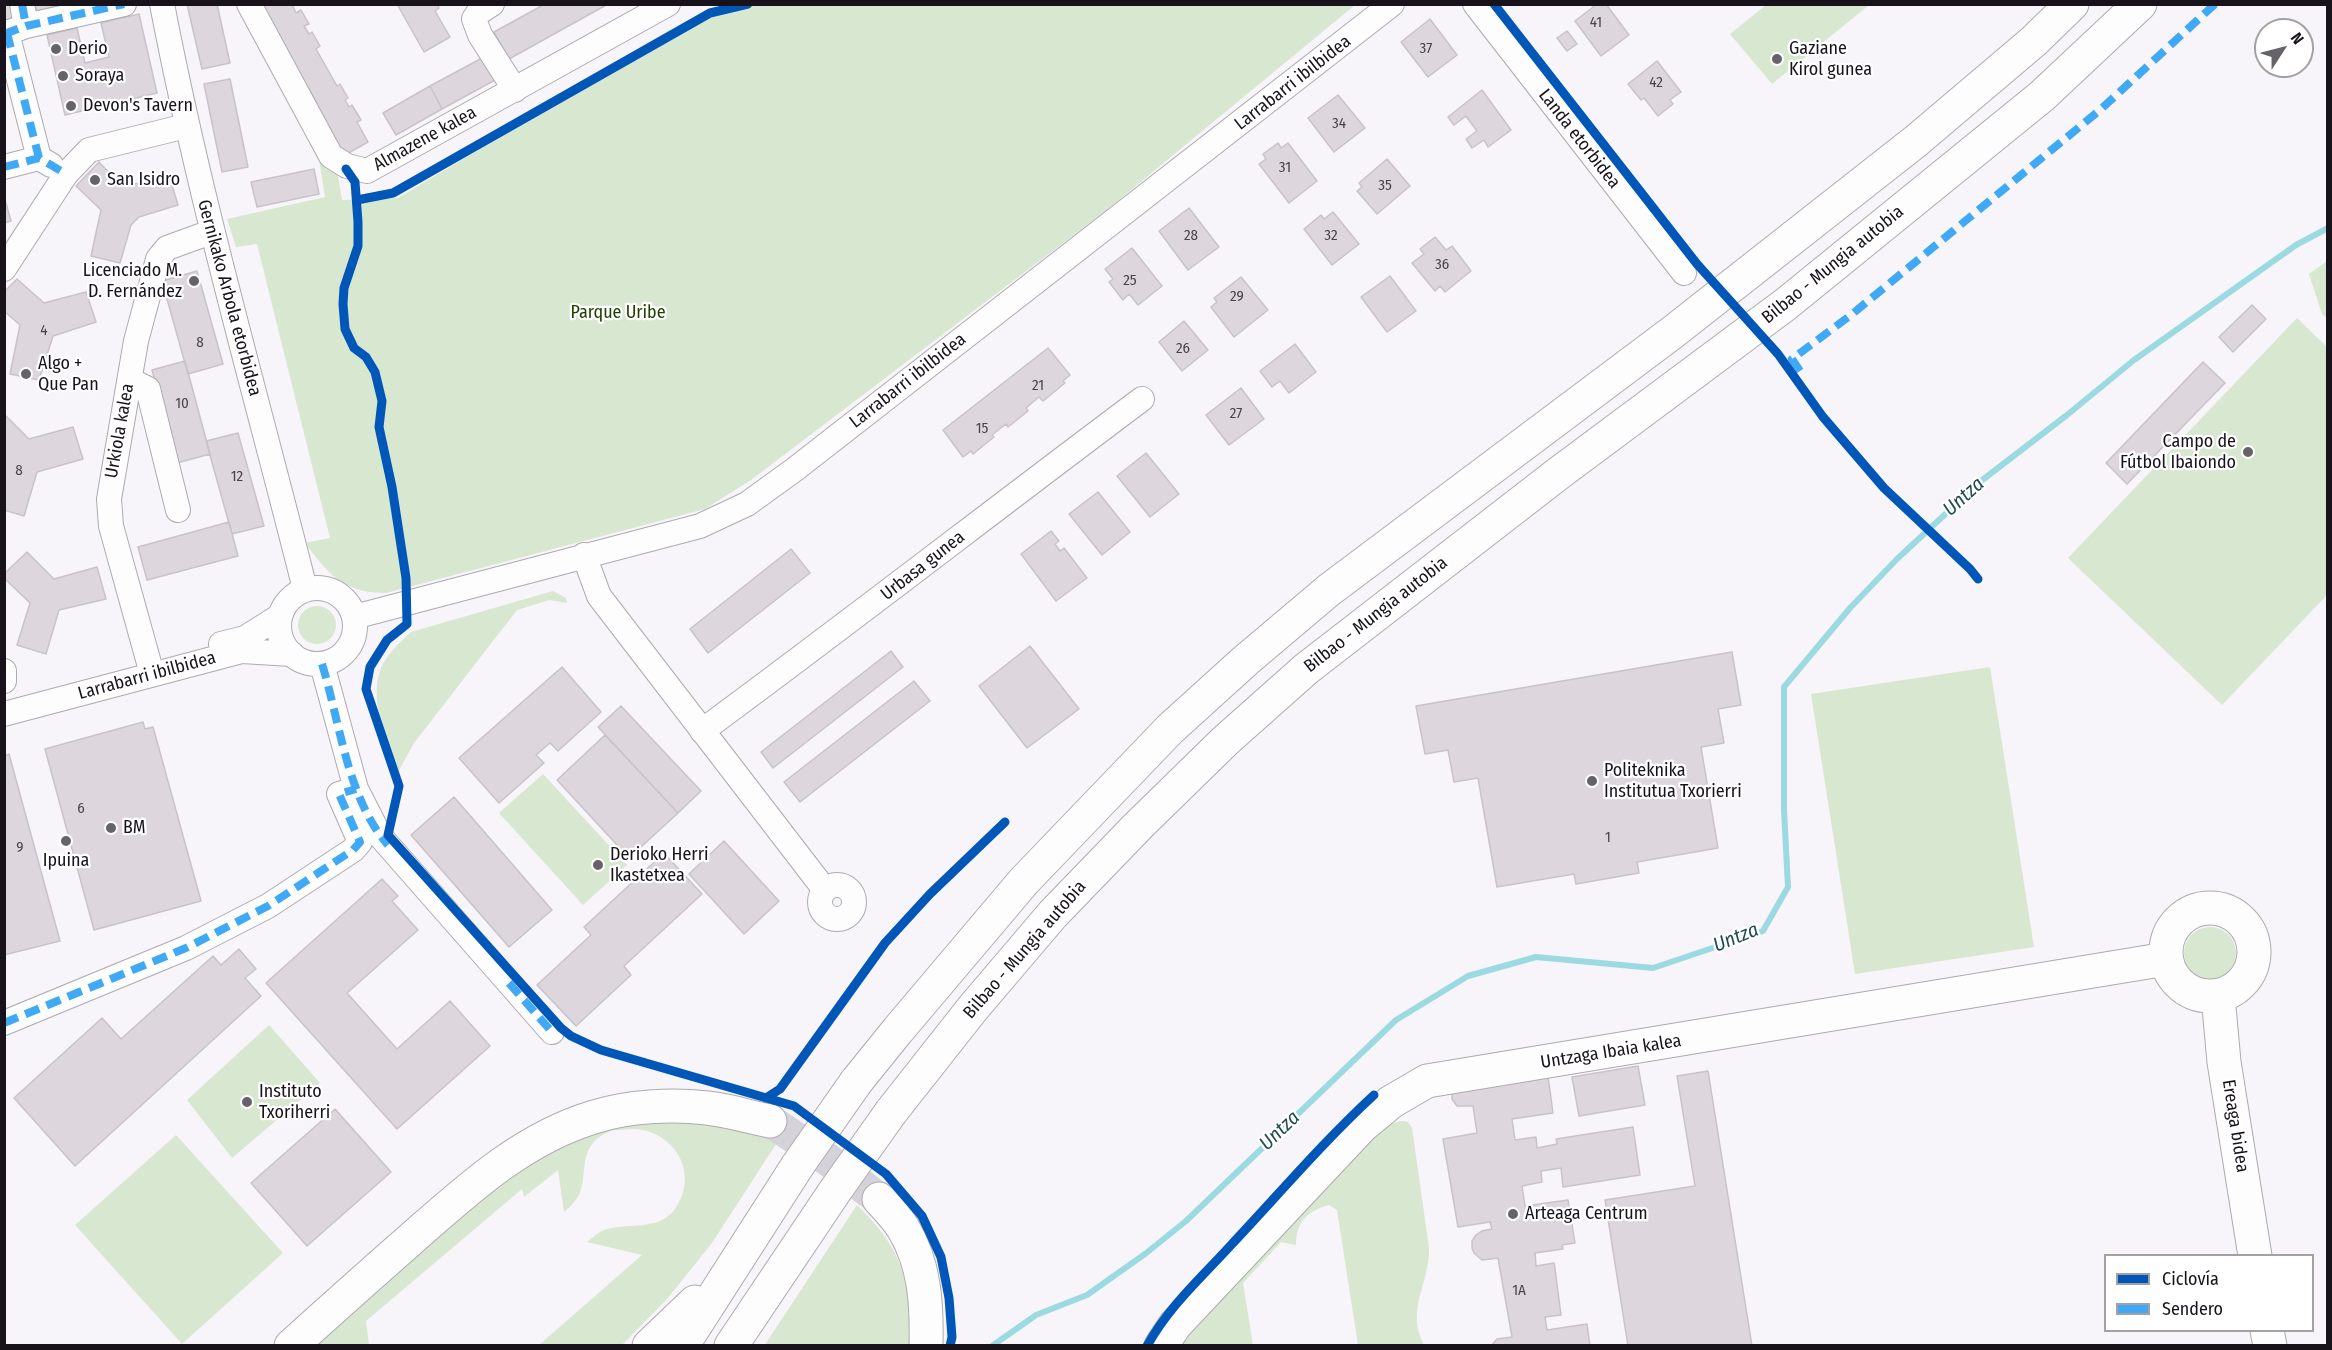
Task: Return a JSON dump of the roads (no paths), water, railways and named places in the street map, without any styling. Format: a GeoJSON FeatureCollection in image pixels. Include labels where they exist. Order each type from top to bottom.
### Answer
{"type":"FeatureCollection","features":[{"type":"Feature","properties":{"kind":"main road"},"geometry":{"type":"LineString","coordinates":[[682,1346],[724,1277],[856,1082],[1024,881],[1178,722],[1245,661],[1329,590],[1673,332],[1916,141],[2034,41],[2072,4]]}},
{"type":"Feature","properties":{"kind":"main road","name":"Bilbao - Mungia autobia"},"geometry":{"type":"LineString","coordinates":[[737,1340],[835,1191],[891,1112],[973,1008],[1053,914],[1225,741],[1306,669],[1559,473],[1786,304],[2042,96],[2140,4]]}},
{"type":"Feature","properties":{"kind":"main road"},"geometry":{"type":"LineString","coordinates":[[2216,908],[2230,913],[2243,922],[2251,936],[2254,951],[2252,967],[2244,980],[2232,991],[2218,996],[2204,996],[2185,988],[2171,973],[2166,959],[2166,946],[2177,922],[2187,914],[2200,909],[2216,908]]}},
{"type":"Feature","properties":{"kind":"main road","name":"Untzaga Ibaia kalea"},"geometry":{"type":"LineString","coordinates":[[1161,1346],[1175,1325],[1362,1126],[1391,1102],[1427,1081],[2166,959]]}},
{"type":"Feature","properties":{"kind":"main road","name":"Ereaga bidea"},"geometry":{"type":"LineString","coordinates":[[2218,996],[2224,1062],[2255,1254]]}},
{"type":"Feature","properties":{"kind":"main road"},"geometry":{"type":"LineString","coordinates":[[291,1346],[452,1203],[496,1167],[528,1146],[568,1126],[596,1116],[672,1107],[708,1108],[770,1121]]}},
{"type":"Feature","properties":{"kind":"main road"},"geometry":{"type":"LineString","coordinates":[[879,1199],[903,1227],[920,1264],[927,1304],[926,1346]]}},
{"type":"Feature","properties":{"kind":"main road"},"geometry":{"type":"LineString","coordinates":[[649,1346],[701,1295],[724,1277]]}},
{"type":"Feature","properties":{"kind":"street"},"geometry":{"type":"LineString","coordinates":[[39,158],[15,24],[92,7],[124,4]]}},
{"type":"Feature","properties":{"kind":"street","name":"Gernikako Arbola etorbidea"},"geometry":{"type":"LineString","coordinates":[[162,4],[186,126],[211,232],[305,589]]}},
{"type":"Feature","properties":{"kind":"street","name":"Almazene kalea"},"geometry":{"type":"LineString","coordinates":[[249,4],[331,156],[347,166],[367,171],[668,4]]}},
{"type":"Feature","properties":{"kind":"street"},"geometry":{"type":"LineString","coordinates":[[492,4],[478,13],[474,20],[480,35],[514,90]]}},
{"type":"Feature","properties":{"kind":"street","name":"Larrabarri ibilbidea"},"geometry":{"type":"LineString","coordinates":[[354,617],[700,526],[747,504],[794,470],[1392,4]]}},
{"type":"Feature","properties":{"kind":"street","name":"Landa etorbidea"},"geometry":{"type":"LineString","coordinates":[[1475,4],[1684,273]]}},
{"type":"Feature","properties":{"kind":"street"},"geometry":{"type":"LineString","coordinates":[[4,269],[66,174],[89,150],[186,126]]}},
{"type":"Feature","properties":{"kind":"street"},"geometry":{"type":"LineString","coordinates":[[4,167],[39,158],[66,174]]}},
{"type":"Feature","properties":{"kind":"street","name":"Urkiola kalea"},"geometry":{"type":"LineString","coordinates":[[149,663],[111,526],[109,499],[136,341],[158,259],[167,248],[211,232]]}},
{"type":"Feature","properties":{"kind":"street"},"geometry":{"type":"LineString","coordinates":[[130,380],[148,389],[178,510]]}},
{"type":"Feature","properties":{"kind":"street","name":"Urbasa gunea"},"geometry":{"type":"LineString","coordinates":[[702,731],[880,600],[981,520],[1142,399]]}},
{"type":"Feature","properties":{"kind":"street"},"geometry":{"type":"LineString","coordinates":[[584,555],[599,596],[825,890]]}},
{"type":"Feature","properties":{"kind":"street"},"geometry":{"type":"LineString","coordinates":[[317,587],[335,592],[349,605],[354,617],[355,630],[352,642],[334,660],[322,664],[311,664],[292,654],[280,637],[280,616],[285,604],[293,595],[305,589],[317,587]]}},
{"type":"Feature","properties":{"kind":"street","name":"Larrabarri ibilbidea"},"geometry":{"type":"LineString","coordinates":[[4,702],[245,638],[280,616]]}},
{"type":"Feature","properties":{"kind":"street","name":"Larrabarri ibilbidea"},"geometry":{"type":"LineString","coordinates":[[4,714],[242,651],[292,654]]}},
{"type":"Feature","properties":{"kind":"street"},"geometry":{"type":"LineString","coordinates":[[322,664],[356,789],[380,836],[552,1032]]}},
{"type":"Feature","properties":{"kind":"street"},"geometry":{"type":"LineString","coordinates":[[4,671],[4,681]]}},
{"type":"Feature","properties":{"kind":"street"},"geometry":{"type":"LineString","coordinates":[[4,1023],[186,948],[268,906],[353,850],[360,842],[339,794],[356,789]]}},
{"type":"Feature","properties":{"kind":"waterway","name":"Untza"},"geometry":{"type":"LineString","coordinates":[[992,1346],[1036,1315],[1087,1295],[1145,1254],[1186,1221],[1396,1020],[1468,976],[1536,957],[1653,968],[1763,931],[1788,887],[1784,810],[1784,687],[1850,608],[1897,559],[1981,481],[2134,360],[2296,245],[2328,228]]}},
{"type":"Feature","properties":{"kind":"tunnel"},"geometry":{"type":"LineString","coordinates":[[770,1121],[827,1159],[879,1199]]}},
{"type":"Feature","properties":{"kind":"place","name":"Derio"},"geometry":{"type":"Point","coordinates":[56,49]}},
{"type":"Feature","properties":{"kind":"place","name":"Gaziane Kirol gunea"},"geometry":{"type":"Point","coordinates":[1777,59]}},
{"type":"Feature","properties":{"kind":"place","name":"Soraya"},"geometry":{"type":"Point","coordinates":[63,76]}},
{"type":"Feature","properties":{"kind":"place","name":"Devon's Tavern"},"geometry":{"type":"Point","coordinates":[71,106]}},
{"type":"Feature","properties":{"kind":"place","name":"San Isidro"},"geometry":{"type":"Point","coordinates":[95,180]}},
{"type":"Feature","properties":{"kind":"place","name":"Licenciado M. D. Fernández"},"geometry":{"type":"Point","coordinates":[194,281]}},
{"type":"Feature","properties":{"kind":"place","name":"Algo + Que Pan"},"geometry":{"type":"Point","coordinates":[26,374]}},
{"type":"Feature","properties":{"kind":"place","name":"Campo de Fútbol Ibaiondo"},"geometry":{"type":"Point","coordinates":[2248,452]}},
{"type":"Feature","properties":{"kind":"place","name":"Politeknika Institutua Txorierri"},"geometry":{"type":"Point","coordinates":[1592,781]}},
{"type":"Feature","properties":{"kind":"place","name":"BM"},"geometry":{"type":"Point","coordinates":[111,828]}},
{"type":"Feature","properties":{"kind":"place","name":"Ipuina"},"geometry":{"type":"Point","coordinates":[66,841]}},
{"type":"Feature","properties":{"kind":"place","name":"Derioko Herri Ikastetxea"},"geometry":{"type":"Point","coordinates":[598,865]}},
{"type":"Feature","properties":{"kind":"place","name":"Instituto Txoriherri"},"geometry":{"type":"Point","coordinates":[247,1102]}},
{"type":"Feature","properties":{"kind":"place","name":"Arteaga Centrum"},"geometry":{"type":"Point","coordinates":[1513,1214]}},
{"type":"Feature","properties":{"kind":"park label","name":"Parque Uribe"},"geometry":{"type":"Point","coordinates":[618,313]}}]}
